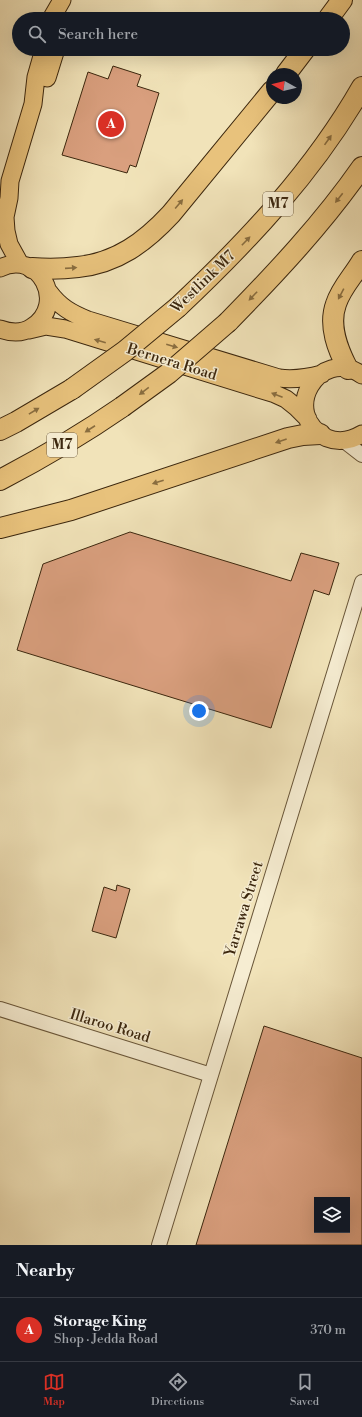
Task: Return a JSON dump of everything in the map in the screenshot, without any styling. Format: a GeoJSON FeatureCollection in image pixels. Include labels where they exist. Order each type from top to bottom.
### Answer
{"type":"FeatureCollection","features":[{"type":"Feature","properties":{"kind":"highway"},"geometry":{"type":"LineString","coordinates":[[333,12],[342,0]]}},
{"type":"Feature","properties":{"kind":"highway"},"geometry":{"type":"LineString","coordinates":[[291,68],[300,56]]}},
{"type":"Feature","properties":{"kind":"highway","name":"Westlink M7"},"geometry":{"type":"LineString","coordinates":[[0,430],[72,389],[125,351],[178,307],[215,273],[254,232],[296,183],[327,141],[362,87]]}},
{"type":"Feature","properties":{"kind":"highway"},"geometry":{"type":"LineString","coordinates":[[26,266],[65,269],[95,264],[116,256],[141,242],[171,214],[266,98]]}},
{"type":"Feature","properties":{"kind":"highway","name":"M7"},"geometry":{"type":"LineString","coordinates":[[0,480],[85,432],[122,407],[169,373],[228,322],[278,271],[315,229],[362,167]]}},
{"type":"Feature","properties":{"kind":"highway"},"geometry":{"type":"LineString","coordinates":[[355,372],[342,358],[335,336],[334,315],[336,304],[341,294],[362,261]]}},
{"type":"Feature","properties":{"kind":"highway"},"geometry":{"type":"LineString","coordinates":[[0,528],[85,506],[288,438],[303,435],[314,427]]}},
{"type":"Feature","properties":{"kind":"main road"},"geometry":{"type":"LineString","coordinates":[[55,12],[63,0]]}},
{"type":"Feature","properties":{"kind":"main road"},"geometry":{"type":"LineString","coordinates":[[63,0],[64,12]]}},
{"type":"Feature","properties":{"kind":"main road"},"geometry":{"type":"LineString","coordinates":[[33,104],[36,77],[42,56]]}},
{"type":"Feature","properties":{"kind":"main road"},"geometry":{"type":"LineString","coordinates":[[33,104],[48,77],[54,56]]}},
{"type":"Feature","properties":{"kind":"main road","name":"Bernera Road"},"geometry":{"type":"LineString","coordinates":[[33,104],[5,187],[9,198],[5,216],[6,231],[9,244],[26,266],[43,278],[48,292],[59,305],[71,313],[88,320],[279,378],[308,378],[339,368],[355,372]]}},
{"type":"Feature","properties":{"kind":"main road"},"geometry":{"type":"LineString","coordinates":[[0,268],[12,264],[26,266]]}},
{"type":"Feature","properties":{"kind":"main road"},"geometry":{"type":"LineString","coordinates":[[29,330],[38,323],[45,314],[49,304],[48,292]]}},
{"type":"Feature","properties":{"kind":"main road","name":"Bernera Road"},"geometry":{"type":"LineString","coordinates":[[0,329],[14,332],[46,326],[64,329],[248,385],[286,399],[296,407],[314,427]]}},
{"type":"Feature","properties":{"kind":"main road"},"geometry":{"type":"LineString","coordinates":[[322,374],[314,380],[308,389],[305,399],[305,409],[314,427],[331,440],[344,441],[353,439],[362,434]]}},
{"type":"Feature","properties":{"kind":"street"},"geometry":{"type":"LineString","coordinates":[[344,441],[362,455]]}},
{"type":"Feature","properties":{"kind":"street","name":"Yarrawa Street"},"geometry":{"type":"LineString","coordinates":[[159,1245],[362,582]]}},
{"type":"Feature","properties":{"kind":"street","name":"Illaroo Road"},"geometry":{"type":"LineString","coordinates":[[0,1009],[211,1075]]}},
{"type":"Feature","properties":{"kind":"building"},"geometry":{"type":"Polygon","coordinates":[[[113,66],[141,75],[137,86],[159,93],[136,167],[130,165],[127,173],[62,155],[88,72],[108,79],[113,66]]]}},
{"type":"Feature","properties":{"kind":"building"},"geometry":{"type":"Polygon","coordinates":[[[130,532],[291,581],[301,553],[339,563],[329,595],[314,590],[271,728],[17,650],[43,564],[130,532]]]}},
{"type":"Feature","properties":{"kind":"building"},"geometry":{"type":"Polygon","coordinates":[[[117,885],[130,889],[116,938],[92,931],[104,887],[116,891],[117,885]]]}},
{"type":"Feature","properties":{"kind":"building"},"geometry":{"type":"Polygon","coordinates":[[[264,1026],[362,1058],[362,1245],[196,1245],[264,1026]]]}},
{"type":"Feature","properties":{"kind":"place","name":"Storage King"},"geometry":{"type":"Point","coordinates":[111,124]}}]}
